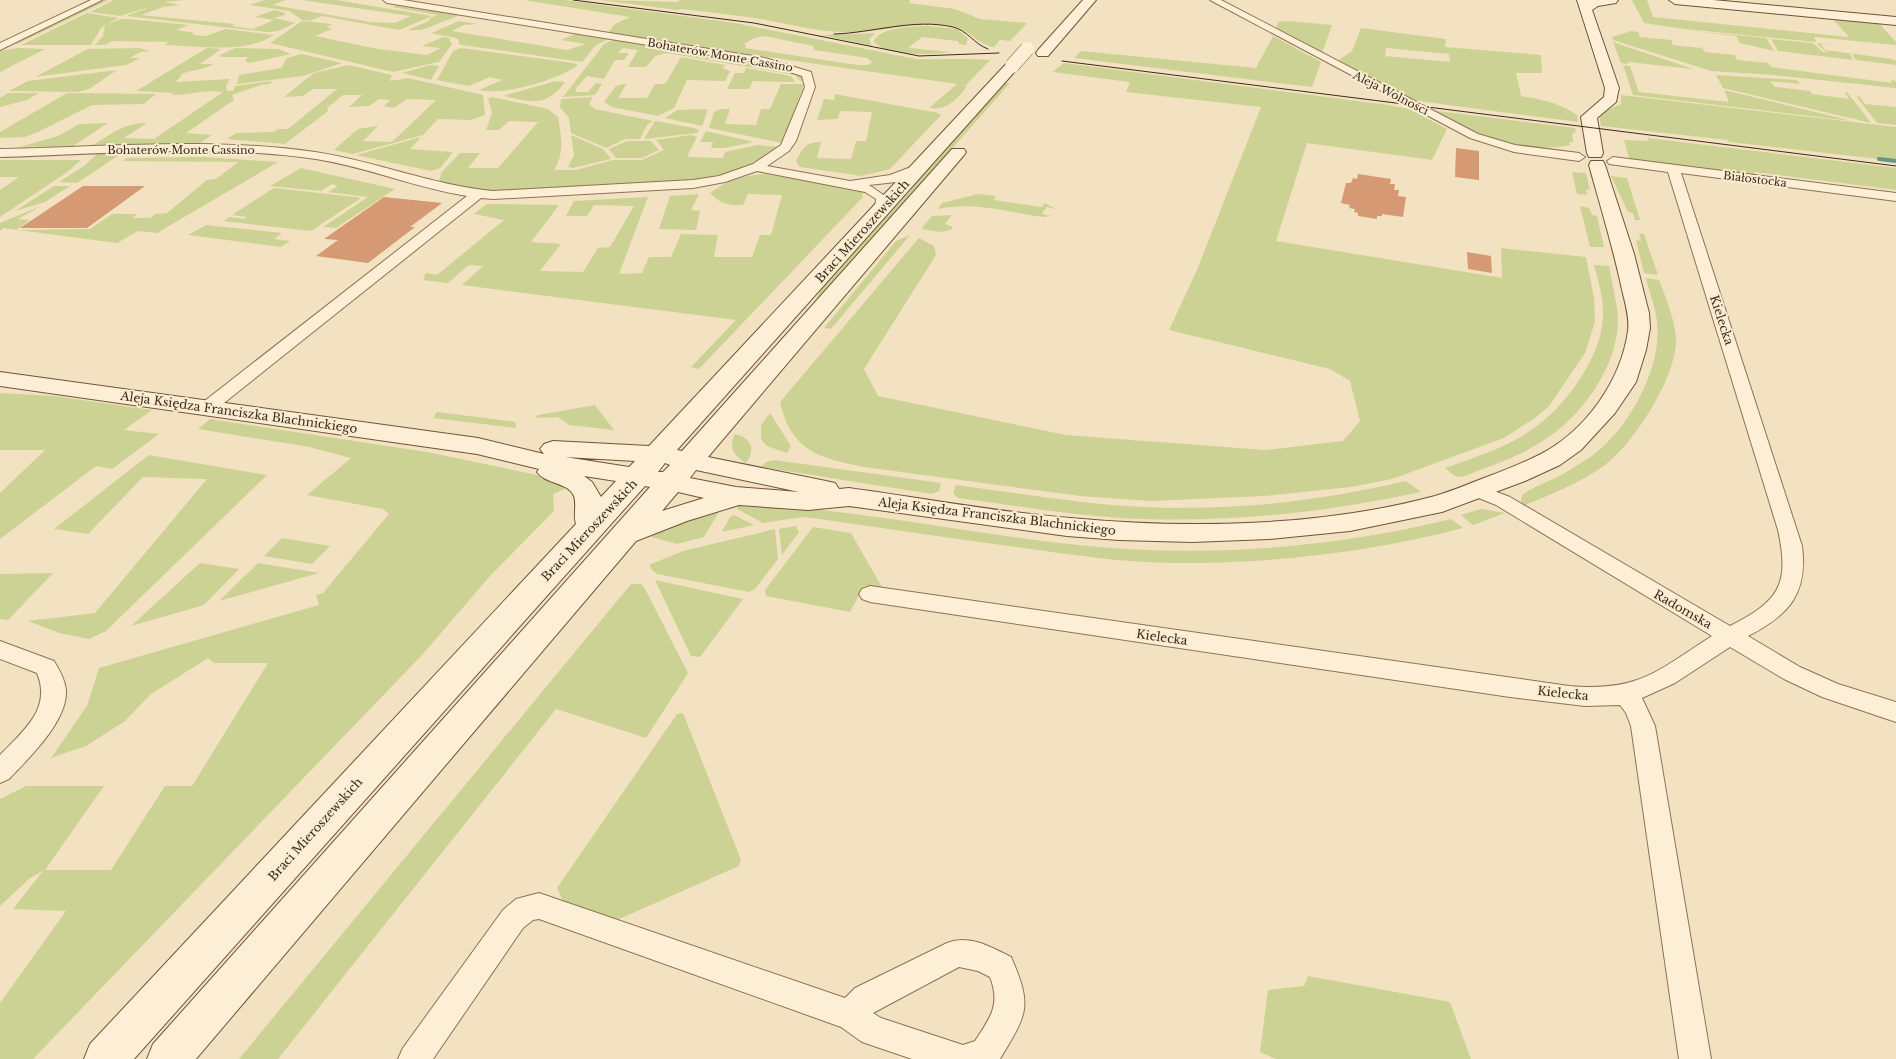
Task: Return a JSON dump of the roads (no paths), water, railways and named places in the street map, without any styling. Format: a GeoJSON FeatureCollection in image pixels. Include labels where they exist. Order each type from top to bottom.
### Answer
{"type":"FeatureCollection","features":[{"type":"Feature","properties":{"kind":"street"},"geometry":{"type":"LineString","coordinates":[[0,47],[98,0]]}},
{"type":"Feature","properties":{"kind":"street","name":"Bohaterów Monte Cassino"},"geometry":{"type":"LineString","coordinates":[[0,153],[208,148],[264,150],[316,156],[478,194],[547,193],[693,184],[721,179],[757,167],[777,155],[790,142],[811,83],[808,74],[801,70],[765,61],[387,0]]}},
{"type":"Feature","properties":{"kind":"street","name":"Braci Mieroszewskich"},"geometry":{"type":"LineString","coordinates":[[168,1059],[608,532],[638,476],[657,454],[919,168],[1019,71],[1044,53],[1090,0]]}},
{"type":"Feature","properties":{"kind":"street","name":"Aleja Wolności"},"geometry":{"type":"LineString","coordinates":[[1214,0],[1474,136],[1514,148],[1596,159]]}},
{"type":"Feature","properties":{"kind":"street","name":"Aleja Księdza Franciszka Blachnickiego"},"geometry":{"type":"LineString","coordinates":[[478,446],[532,460],[638,476],[736,496],[808,500],[849,497],[1067,526],[1119,531],[1192,533],[1269,530],[1350,522],[1442,504],[1478,491],[1551,459],[1572,446],[1607,408],[1624,382],[1630,366],[1638,336],[1638,313],[1624,254],[1596,159],[1589,117],[1611,99],[1612,88],[1585,5],[1612,0]]}},
{"type":"Feature","properties":{"kind":"street"},"geometry":{"type":"LineString","coordinates":[[1675,0],[1896,21]]}},
{"type":"Feature","properties":{"kind":"street","name":"Braci Mieroszewskich"},"geometry":{"type":"LineString","coordinates":[[1019,71],[1027,49],[1038,36]]}},
{"type":"Feature","properties":{"kind":"street","name":"Braci Mieroszewskich"},"geometry":{"type":"LineString","coordinates":[[105,1059],[608,532],[671,482],[972,136]]}},
{"type":"Feature","properties":{"kind":"street","name":"Białostocka"},"geometry":{"type":"LineString","coordinates":[[1596,159],[1896,197]]}},
{"type":"Feature","properties":{"kind":"street"},"geometry":{"type":"LineString","coordinates":[[757,167],[843,183],[877,193],[883,199],[882,209]]}},
{"type":"Feature","properties":{"kind":"street"},"geometry":{"type":"LineString","coordinates":[[843,183],[882,181],[905,175],[919,168]]}},
{"type":"Feature","properties":{"kind":"street","name":"Kielecka"},"geometry":{"type":"LineString","coordinates":[[870,594],[1510,688],[1591,696],[1626,695],[1655,682],[1729,636],[1758,621],[1775,608],[1786,596],[1791,579],[1793,558],[1788,530],[1673,168]]}},
{"type":"Feature","properties":{"kind":"street"},"geometry":{"type":"LineString","coordinates":[[208,407],[478,194]]}},
{"type":"Feature","properties":{"kind":"street","name":"Aleja Księdza Franciszka Blachnickiego"},"geometry":{"type":"LineString","coordinates":[[0,379],[478,446],[657,454],[818,486],[849,497]]}},
{"type":"Feature","properties":{"kind":"street"},"geometry":{"type":"LineString","coordinates":[[620,451],[649,440],[690,418]]}},
{"type":"Feature","properties":{"kind":"street"},"geometry":{"type":"LineString","coordinates":[[721,424],[721,440],[725,450],[749,472]]}},
{"type":"Feature","properties":{"kind":"street"},"geometry":{"type":"LineString","coordinates":[[532,460],[551,472],[580,484],[588,500],[586,516],[608,532],[736,496]]}},
{"type":"Feature","properties":{"kind":"street","name":"Radomska"},"geometry":{"type":"LineString","coordinates":[[1478,491],[1503,501],[1792,673],[1830,691],[1896,712]]}},
{"type":"Feature","properties":{"kind":"street"},"geometry":{"type":"LineString","coordinates":[[0,650],[46,667],[54,688],[54,698],[48,712],[30,740],[0,772]]}},
{"type":"Feature","properties":{"kind":"street"},"geometry":{"type":"LineString","coordinates":[[1626,695],[1637,709],[1643,726],[1695,1059]]}},
{"type":"Feature","properties":{"kind":"street"},"geometry":{"type":"LineString","coordinates":[[414,1059],[514,919],[526,908],[539,906],[850,1015],[873,1031],[960,1059]]}},
{"type":"Feature","properties":{"kind":"street"},"geometry":{"type":"LineString","coordinates":[[850,1015],[866,999],[957,953],[982,957],[1001,968],[1009,988],[1009,1016],[985,1054],[966,1059]]}},
{"type":"Feature","properties":{"kind":"waterway"},"geometry":{"type":"LineString","coordinates":[[1879,159],[1896,161]]}},
{"type":"Feature","properties":{"kind":"tram line"},"geometry":{"type":"LineString","coordinates":[[573,0],[754,23],[919,56],[999,53]]}},
{"type":"Feature","properties":{"kind":"tram line"},"geometry":{"type":"LineString","coordinates":[[834,34],[908,25],[938,25],[958,29],[988,49]]}},
{"type":"Feature","properties":{"kind":"tram line"},"geometry":{"type":"LineString","coordinates":[[1062,61],[1896,166]]}}]}
